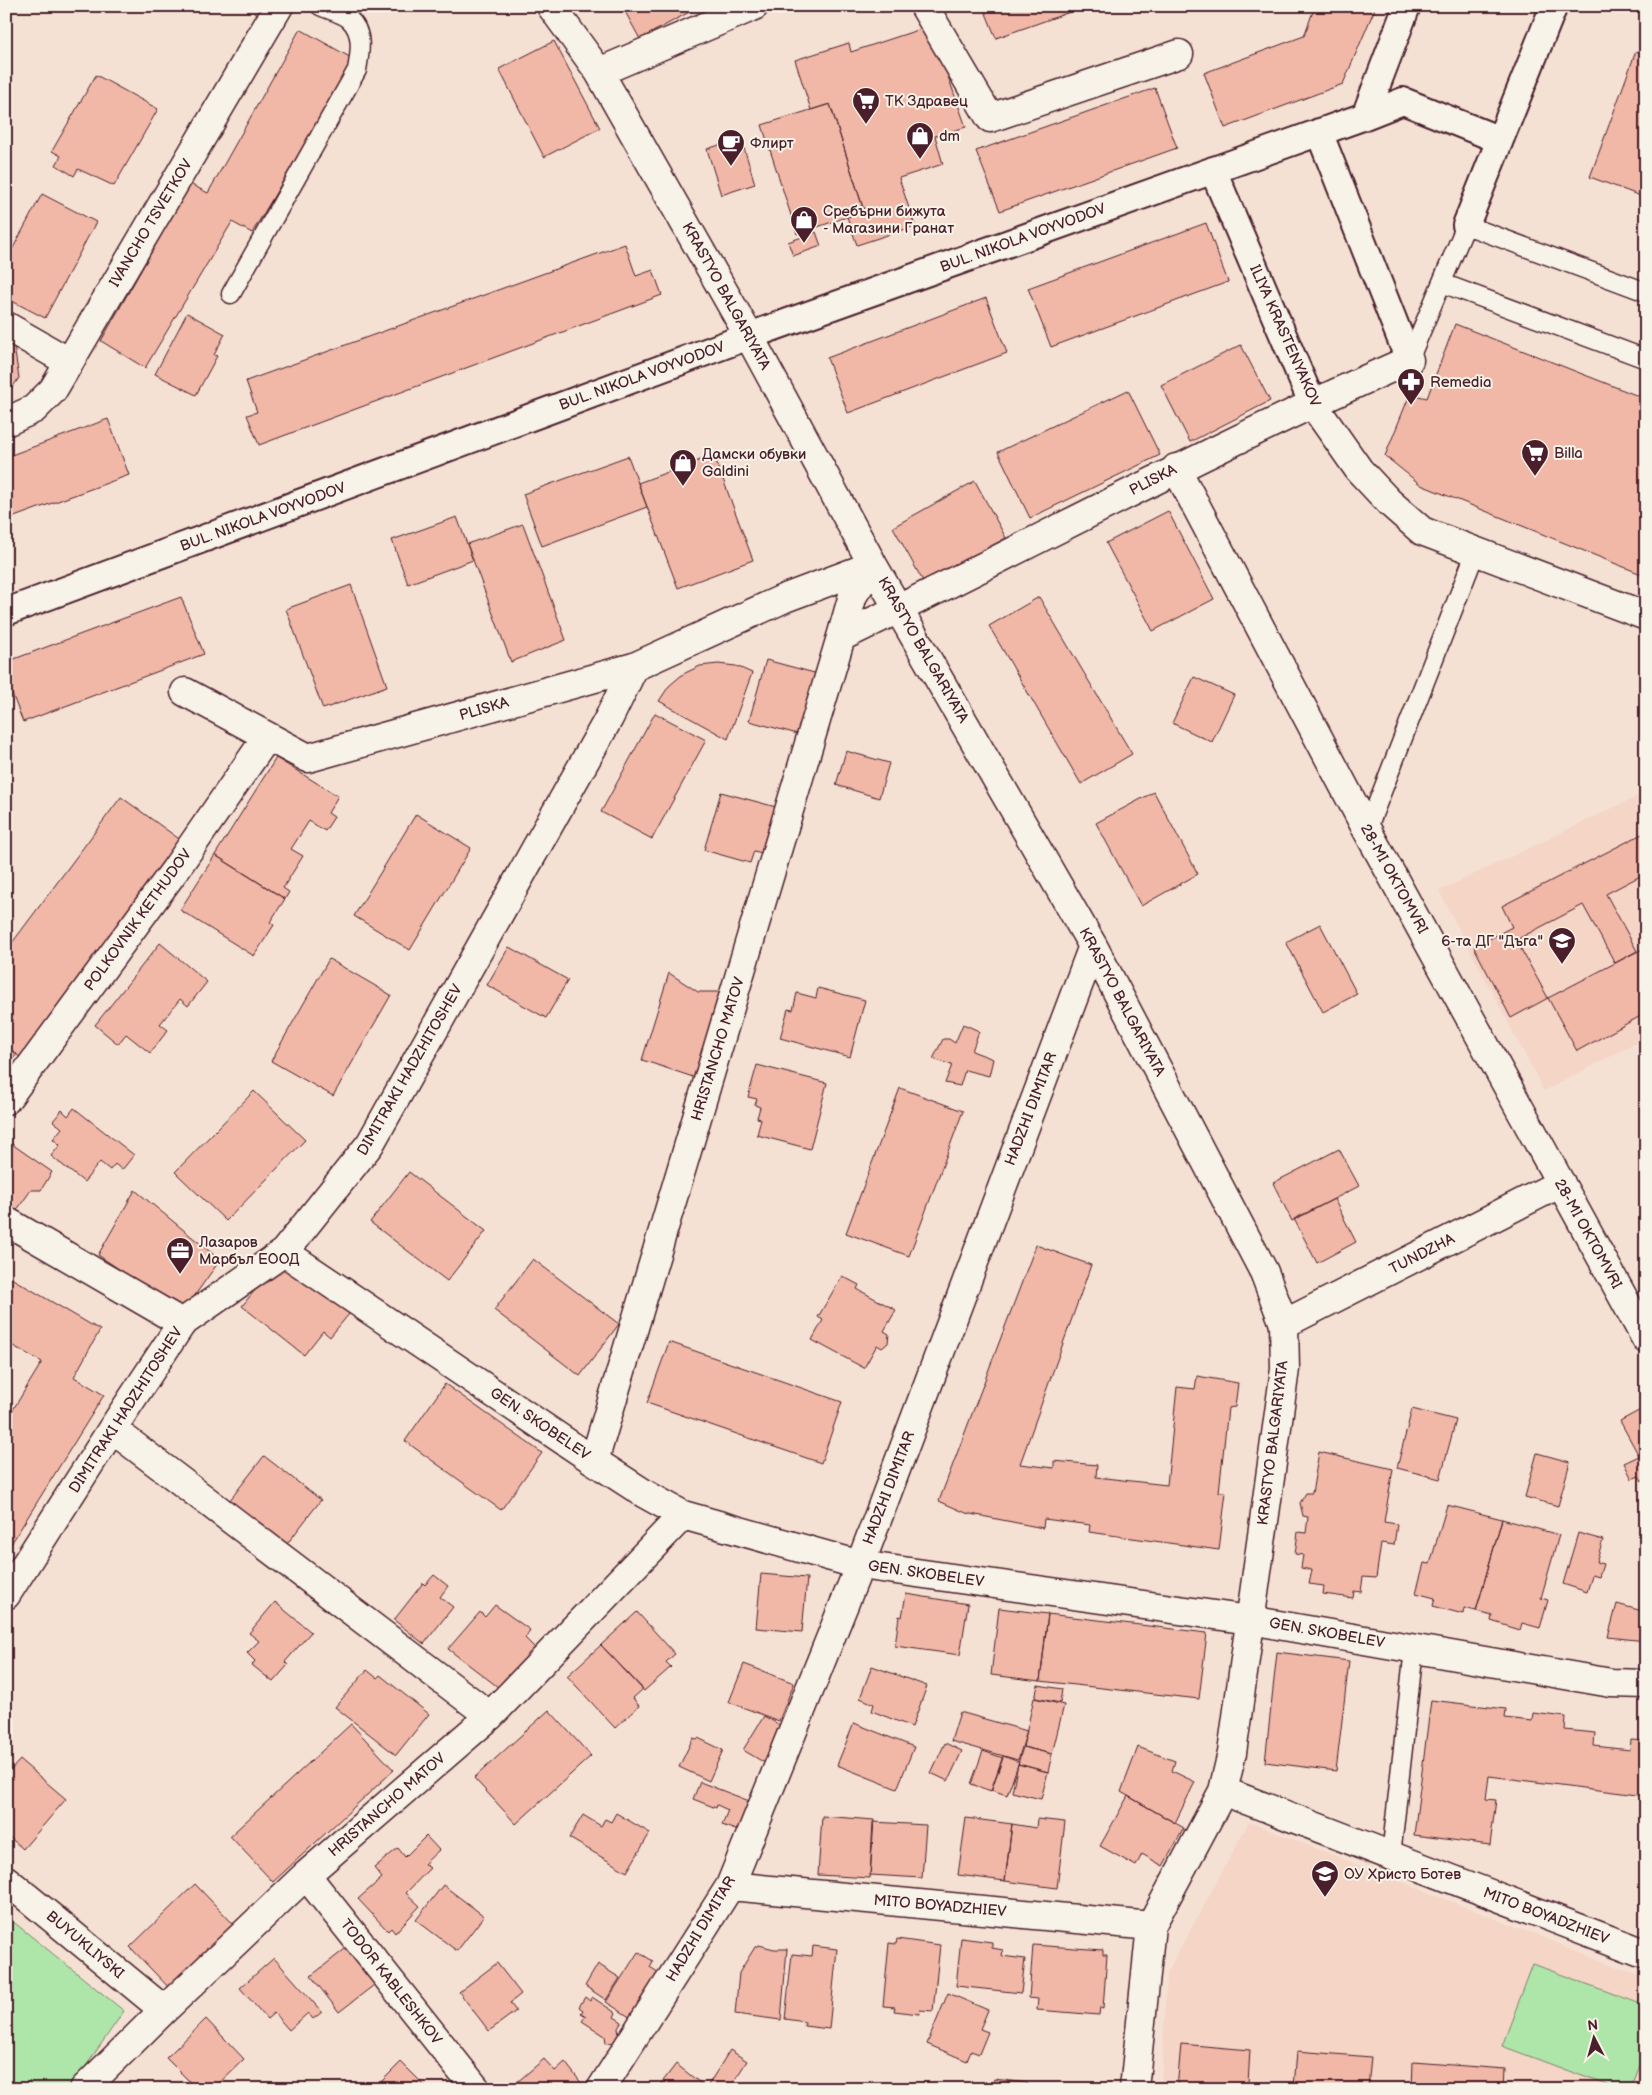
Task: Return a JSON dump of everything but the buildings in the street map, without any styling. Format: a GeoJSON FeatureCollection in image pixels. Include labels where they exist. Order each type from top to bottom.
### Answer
{"type":"FeatureCollection","features":[{"type":"Feature","properties":{"kind":"street","name":"IVANCHO TSVETKOV"},"geometry":{"type":"LineString","coordinates":[[6,422],[34,408],[52,390],[279,6]]}},
{"type":"Feature","properties":{"kind":"street","name":"KRASTYO BALGARIYATA"},"geometry":{"type":"LineString","coordinates":[[551,6],[599,72],[749,336],[873,565],[900,608],[1093,946],[1264,1272],[1284,1324],[1285,1369],[1232,1754],[1223,1791],[1151,1926],[1134,2089]]}},
{"type":"Feature","properties":{"kind":"street"},"geometry":{"type":"LineString","coordinates":[[599,72],[754,6]]}},
{"type":"Feature","properties":{"kind":"street"},"geometry":{"type":"LineString","coordinates":[[924,6],[990,118],[1179,54]]}},
{"type":"Feature","properties":{"kind":"street"},"geometry":{"type":"LineString","coordinates":[[1366,116],[1407,6]]}},
{"type":"Feature","properties":{"kind":"street"},"geometry":{"type":"LineString","coordinates":[[1466,225],[1554,6]]}},
{"type":"Feature","properties":{"kind":"street","name":"BUL. NIKOLA VOYVODOV"},"geometry":{"type":"LineString","coordinates":[[6,612],[749,336],[1366,116],[1403,101],[1500,140]]}},
{"type":"Feature","properties":{"kind":"street"},"geometry":{"type":"LineString","coordinates":[[1319,132],[1409,360]]}},
{"type":"Feature","properties":{"kind":"street","name":"ILIYA KRASTENYAKOV"},"geometry":{"type":"LineString","coordinates":[[1212,170],[1312,402],[1359,470],[1389,502],[1422,531],[1646,616]]}},
{"type":"Feature","properties":{"kind":"street"},"geometry":{"type":"LineString","coordinates":[[6,326],[68,362]]}},
{"type":"Feature","properties":{"kind":"street","name":"PLISKA"},"geometry":{"type":"LineString","coordinates":[[900,608],[1176,468],[1312,402],[1409,360]]}},
{"type":"Feature","properties":{"kind":"street","name":"28-MI OKTOMVRI"},"geometry":{"type":"LineString","coordinates":[[1176,468],[1367,830],[1646,1339]]}},
{"type":"Feature","properties":{"kind":"street","name":"PLISKA"},"geometry":{"type":"LineString","coordinates":[[185,692],[308,758],[634,667],[785,598],[873,565]]}},
{"type":"Feature","properties":{"kind":"street","name":"HRISTANCHO MATOV"},"geometry":{"type":"LineString","coordinates":[[594,1461],[853,595],[873,565]]}},
{"type":"Feature","properties":{"kind":"street"},"geometry":{"type":"LineString","coordinates":[[841,637],[900,608]]}},
{"type":"Feature","properties":{"kind":"street","name":"DIMITRAKI HADZHITOSHEV"},"geometry":{"type":"LineString","coordinates":[[6,1596],[182,1323],[284,1252],[370,1144],[609,718],[634,667]]}},
{"type":"Feature","properties":{"kind":"street","name":"POLKOVNIK KETHUDOV"},"geometry":{"type":"LineString","coordinates":[[6,1100],[175,870],[267,737]]}},
{"type":"Feature","properties":{"kind":"street","name":"HADZHI DIMITAR"},"geometry":{"type":"LineString","coordinates":[[601,2089],[730,1886],[860,1565],[1093,946]]}},
{"type":"Feature","properties":{"kind":"street","name":"TUNDZHA"},"geometry":{"type":"LineString","coordinates":[[1284,1324],[1561,1183]]}},
{"type":"Feature","properties":{"kind":"street"},"geometry":{"type":"LineString","coordinates":[[6,1221],[182,1323]]}},
{"type":"Feature","properties":{"kind":"street","name":"GEN. SKOBELEV"},"geometry":{"type":"LineString","coordinates":[[284,1252],[594,1461],[645,1494],[683,1515],[860,1565],[1250,1620],[1611,1683],[1646,1684]]}},
{"type":"Feature","properties":{"kind":"street"},"geometry":{"type":"LineString","coordinates":[[112,1429],[490,1716]]}},
{"type":"Feature","properties":{"kind":"street","name":"HRISTANCHO MATOV"},"geometry":{"type":"LineString","coordinates":[[84,2089],[306,1875],[490,1716],[683,1515]]}},
{"type":"Feature","properties":{"kind":"street","name":"MITO BOYADZHIEV"},"geometry":{"type":"LineString","coordinates":[[1223,1791],[1646,1954]]}},
{"type":"Feature","properties":{"kind":"street","name":"TODOR KABLESHKOV"},"geometry":{"type":"LineString","coordinates":[[306,1875],[476,2089]]}},
{"type":"Feature","properties":{"kind":"street","name":"BUYUKLIYSKI"},"geometry":{"type":"LineString","coordinates":[[6,1880],[164,2010]]}},
{"type":"Feature","properties":{"kind":"street","name":"MITO BOYADZHIEV"},"geometry":{"type":"LineString","coordinates":[[730,1886],[1151,1926]]}},
{"type":"Feature","properties":{"kind":"lane"},"geometry":{"type":"LineString","coordinates":[[231,294],[357,70],[361,50],[357,30],[349,18],[320,6]]}},
{"type":"Feature","properties":{"kind":"lane"},"geometry":{"type":"LineString","coordinates":[[1409,360],[1466,225],[1646,292]]}},
{"type":"Feature","properties":{"kind":"lane"},"geometry":{"type":"LineString","coordinates":[[1442,283],[1646,359]]}},
{"type":"Feature","properties":{"kind":"lane"},"geometry":{"type":"LineString","coordinates":[[1367,830],[1476,551]]}},
{"type":"Feature","properties":{"kind":"lane"},"geometry":{"type":"LineString","coordinates":[[1390,1856],[1414,1648]]}},
{"type":"Feature","properties":{"kind":"shaded area","name":"6-та ДГ \"Дъга\""},"geometry":{"type":"Polygon","coordinates":[[[1646,792],[1646,1038],[1544,1091],[1439,891],[1646,792]]]}},
{"type":"Feature","properties":{"kind":"shaded area","name":"ОУ Христо Ботев"},"geometry":{"type":"Polygon","coordinates":[[[1249,1822],[1646,1978],[1646,2089],[1161,2089],[1167,1973],[1249,1822]]]}},
{"type":"Feature","properties":{"kind":"green space"},"geometry":{"type":"Polygon","coordinates":[[[6,1916],[124,2011],[70,2089],[6,2089],[6,1916]]]}},
{"type":"Feature","properties":{"kind":"green space"},"geometry":{"type":"Polygon","coordinates":[[[1533,1964],[1646,2006],[1646,2047],[1630,2089],[1617,2089],[1502,2046],[1533,1964]]]}},
{"type":"Feature","properties":{"kind":"place","name":"ТК Здравец"},"geometry":{"type":"Point","coordinates":[866,125]}},
{"type":"Feature","properties":{"kind":"place","name":"dm"},"geometry":{"type":"Point","coordinates":[920,160]}},
{"type":"Feature","properties":{"kind":"place","name":"Флирт"},"geometry":{"type":"Point","coordinates":[731,167]}},
{"type":"Feature","properties":{"kind":"place","name":"Сребърни бижута - Магазини Гранат"},"geometry":{"type":"Point","coordinates":[804,244]}},
{"type":"Feature","properties":{"kind":"place","name":"Remedia"},"geometry":{"type":"Point","coordinates":[1411,406]}},
{"type":"Feature","properties":{"kind":"place","name":"Billa"},"geometry":{"type":"Point","coordinates":[1535,477]}},
{"type":"Feature","properties":{"kind":"place","name":"Дамски обувки Galdini"},"geometry":{"type":"Point","coordinates":[683,487]}},
{"type":"Feature","properties":{"kind":"place","name":"6-та ДГ \"Дъга\""},"geometry":{"type":"Point","coordinates":[1562,965]}},
{"type":"Feature","properties":{"kind":"place","name":"Лазаров Марбъл ЕООД"},"geometry":{"type":"Point","coordinates":[180,1275]}},
{"type":"Feature","properties":{"kind":"place","name":"ОУ Христо Ботев"},"geometry":{"type":"Point","coordinates":[1325,1898]}}]}
